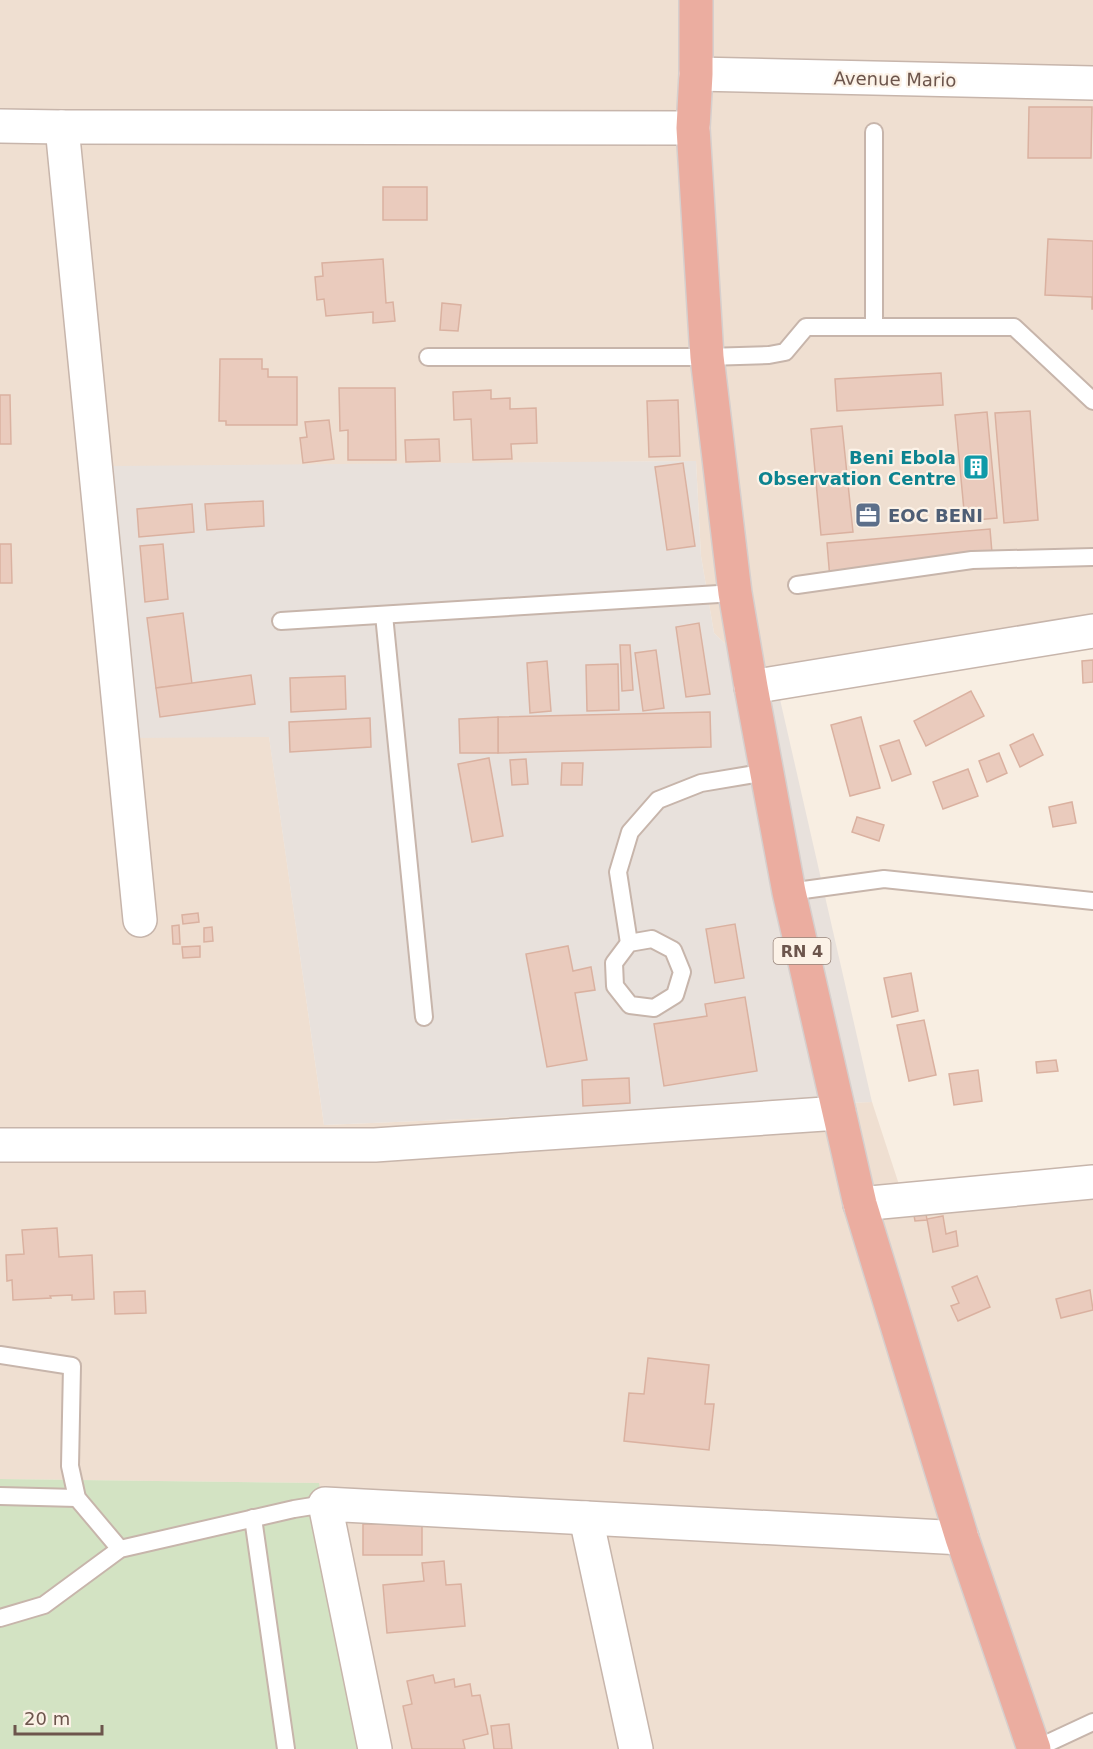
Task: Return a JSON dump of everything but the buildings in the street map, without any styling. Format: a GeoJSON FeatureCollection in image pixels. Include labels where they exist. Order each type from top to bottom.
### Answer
{"type":"FeatureCollection","features":[{"type":"Feature","properties":{"kind":"highway","name":"RN 4"},"geometry":{"type":"LineString","coordinates":[[696,0],[693,128],[707,357],[735,593],[789,892],[860,1204],[962,1538],[1034,1749]]}},
{"type":"Feature","properties":{"kind":"street","name":"Avenue Mario"},"geometry":{"type":"LineString","coordinates":[[696,74],[1093,83]]}},
{"type":"Feature","properties":{"kind":"street"},"geometry":{"type":"LineString","coordinates":[[0,126],[62,128],[693,128]]}},
{"type":"Feature","properties":{"kind":"street"},"geometry":{"type":"LineString","coordinates":[[62,128],[140,920]]}},
{"type":"Feature","properties":{"kind":"street"},"geometry":{"type":"LineString","coordinates":[[751,687],[1093,631]]}},
{"type":"Feature","properties":{"kind":"street"},"geometry":{"type":"LineString","coordinates":[[0,1145],[375,1145],[839,1113]]}},
{"type":"Feature","properties":{"kind":"street"},"geometry":{"type":"LineString","coordinates":[[860,1204],[1093,1182]]}},
{"type":"Feature","properties":{"kind":"street"},"geometry":{"type":"LineString","coordinates":[[375,1749],[325,1504],[962,1538]]}},
{"type":"Feature","properties":{"kind":"street"},"geometry":{"type":"LineString","coordinates":[[586,1518],[636,1749]]}},
{"type":"Feature","properties":{"kind":"lane"},"geometry":{"type":"LineString","coordinates":[[874,132],[874,327]]}},
{"type":"Feature","properties":{"kind":"lane"},"geometry":{"type":"LineString","coordinates":[[428,357],[769,355],[785,352],[806,327],[1014,327],[1093,401]]}},
{"type":"Feature","properties":{"kind":"lane"},"geometry":{"type":"LineString","coordinates":[[797,585],[972,560],[1093,557]]}},
{"type":"Feature","properties":{"kind":"lane"},"geometry":{"type":"LineString","coordinates":[[281,621],[735,593]]}},
{"type":"Feature","properties":{"kind":"lane"},"geometry":{"type":"LineString","coordinates":[[384,615],[424,1017]]}},
{"type":"Feature","properties":{"kind":"lane"},"geometry":{"type":"LineString","coordinates":[[629,943],[652,939],[673,950],[682,972],[675,995],[654,1008],[630,1005],[615,986],[614,963],[629,943],[618,872],[630,832],[658,800],[701,783],[766,772]]}},
{"type":"Feature","properties":{"kind":"lane"},"geometry":{"type":"LineString","coordinates":[[789,892],[884,879],[1093,901]]}},
{"type":"Feature","properties":{"kind":"lane"},"geometry":{"type":"LineString","coordinates":[[0,1355],[72,1366],[70,1466],[77,1498],[120,1549]]}},
{"type":"Feature","properties":{"kind":"lane"},"geometry":{"type":"LineString","coordinates":[[0,1496],[77,1498]]}},
{"type":"Feature","properties":{"kind":"lane"},"geometry":{"type":"LineString","coordinates":[[0,1618],[44,1605],[120,1549],[325,1504]]}},
{"type":"Feature","properties":{"kind":"lane"},"geometry":{"type":"LineString","coordinates":[[253,1518],[286,1749]]}},
{"type":"Feature","properties":{"kind":"lane"},"geometry":{"type":"LineString","coordinates":[[1034,1749],[1093,1722]]}},
{"type":"Feature","properties":{"kind":"shaded area"},"geometry":{"type":"Polygon","coordinates":[[[0,0],[1093,0],[1093,644],[779,695],[714,633],[701,556],[696,461],[113,467],[269,736],[324,1125],[872,1102],[906,1206],[1093,1186],[1093,1749],[364,1749],[318,1483],[0,1479],[0,0]]]}},
{"type":"Feature","properties":{"kind":"shaded area"},"geometry":{"type":"Polygon","coordinates":[[[696,461],[701,556],[714,633],[779,695],[872,1102],[324,1125],[269,737],[136,738],[113,466],[696,461]]]}},
{"type":"Feature","properties":{"kind":"green space"},"geometry":{"type":"Polygon","coordinates":[[[0,1479],[319,1483],[364,1749],[0,1749],[0,1479]]]}},
{"type":"Feature","properties":{"kind":"place","name":"Beni Ebola Observation Centre"},"geometry":{"type":"Point","coordinates":[976,467]}},
{"type":"Feature","properties":{"kind":"place","name":"EOC BENI"},"geometry":{"type":"Point","coordinates":[868,515]}}]}
